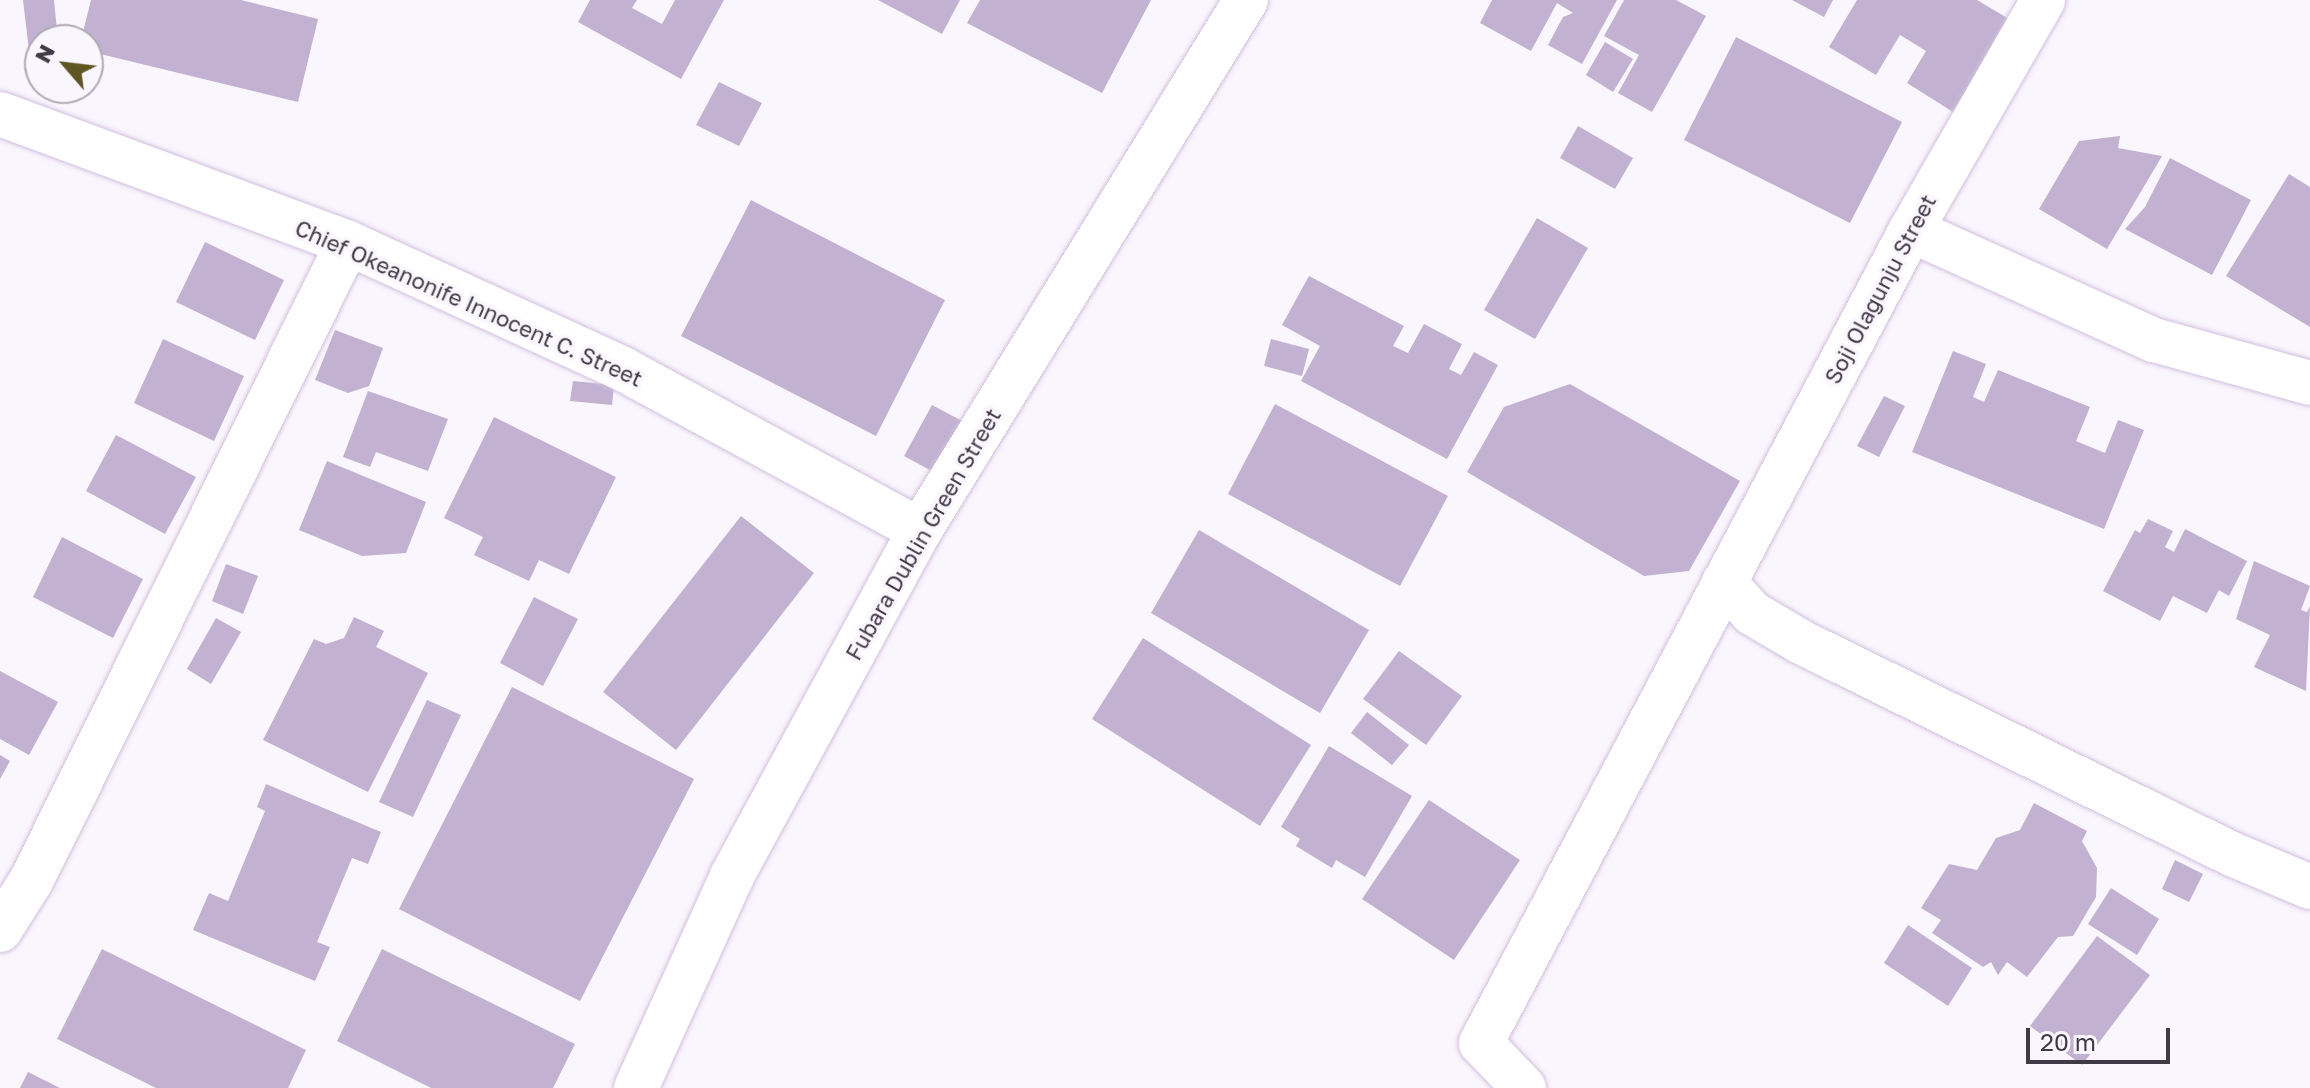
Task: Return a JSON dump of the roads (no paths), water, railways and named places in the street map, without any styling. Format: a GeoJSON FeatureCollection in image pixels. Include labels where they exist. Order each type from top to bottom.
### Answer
{"type":"FeatureCollection","features":[{"type":"Feature","properties":{"kind":"street","name":"Fubara Dublin Green Street"},"geometry":{"type":"LineString","coordinates":[[636,1088],[732,876],[920,530],[1246,0]]}},
{"type":"Feature","properties":{"kind":"street","name":"Soji Olagunju Street"},"geometry":{"type":"LineString","coordinates":[[1524,1088],[1481,1043],[1911,230],[2043,0]]}},
{"type":"Feature","properties":{"kind":"street","name":"Chief Okeanonife Innocent C. Street"},"geometry":{"type":"LineString","coordinates":[[0,114],[348,243],[623,369],[920,530]]}},
{"type":"Feature","properties":{"kind":"street"},"geometry":{"type":"LineString","coordinates":[[1911,230],[2154,340],[2310,383]]}},
{"type":"Feature","properties":{"kind":"street"},"geometry":{"type":"LineString","coordinates":[[0,930],[31,881],[348,243]]}},
{"type":"Feature","properties":{"kind":"street"},"geometry":{"type":"LineString","coordinates":[[1724,582],[1752,613],[1801,642],[2232,854],[2310,887]]}}]}
